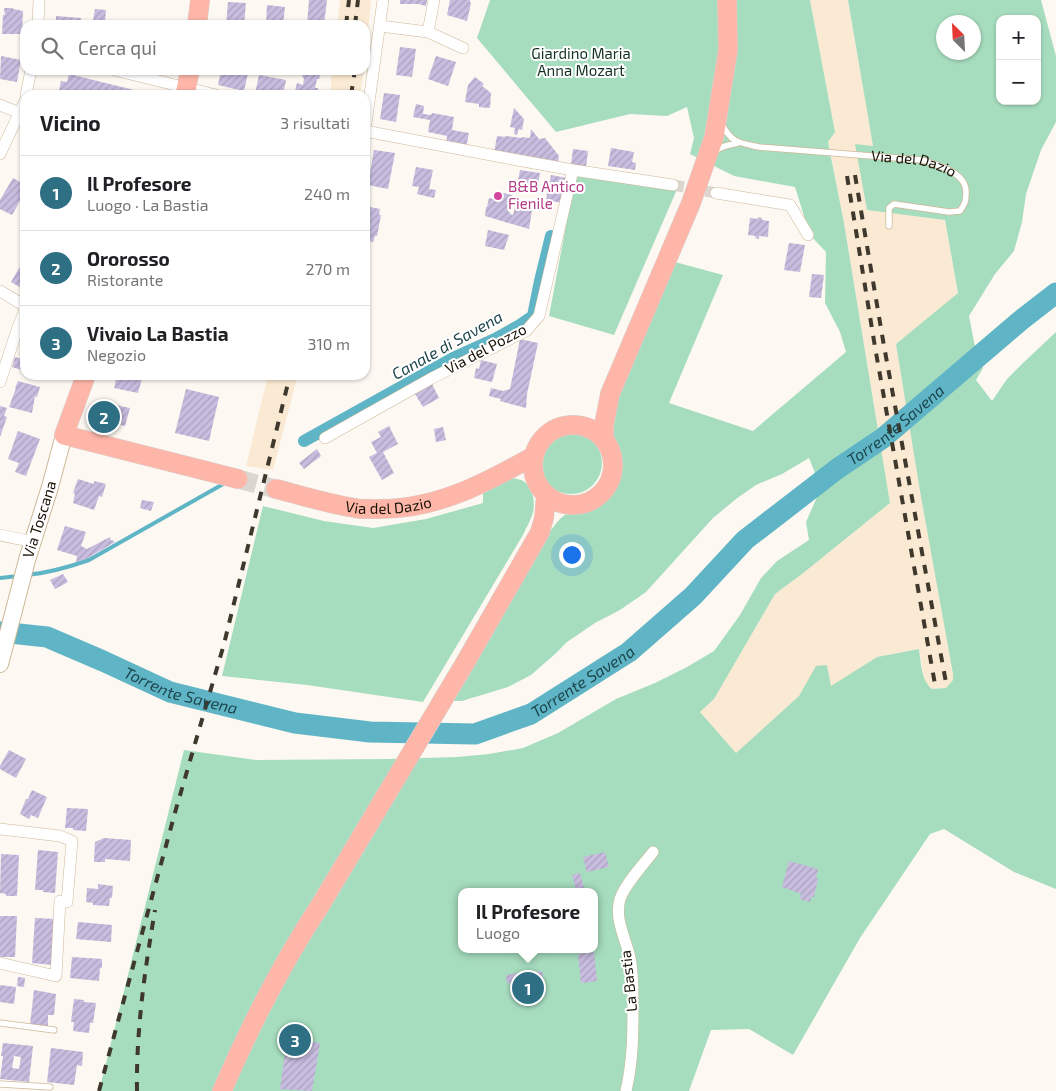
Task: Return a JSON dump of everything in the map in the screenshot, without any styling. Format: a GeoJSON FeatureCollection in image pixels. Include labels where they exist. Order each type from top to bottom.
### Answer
{"type":"FeatureCollection","features":[{"type":"Feature","properties":{"kind":"main road"},"geometry":{"type":"LineString","coordinates":[[198,20],[200,0]]}},
{"type":"Feature","properties":{"kind":"main road"},"geometry":{"type":"LineString","coordinates":[[604,438],[604,425],[610,394],[691,203],[714,137],[728,50],[728,0]]}},
{"type":"Feature","properties":{"kind":"main road","name":"Via Toscana"},"geometry":{"type":"LineString","coordinates":[[0,664],[27,560],[64,435],[84,380]]}},
{"type":"Feature","properties":{"kind":"main road"},"geometry":{"type":"LineString","coordinates":[[577,424],[610,394]]}},
{"type":"Feature","properties":{"kind":"main road"},"geometry":{"type":"LineString","coordinates":[[222,1090],[258,1013],[288,957],[465,663],[540,532],[544,518],[541,488],[533,468],[534,456],[542,438],[558,427],[567,425],[577,424],[592,429],[604,438],[614,459],[614,471],[610,482],[594,500],[571,506],[540,532]]}},
{"type":"Feature","properties":{"kind":"main road"},"geometry":{"type":"LineString","coordinates":[[64,435],[238,479]]}},
{"type":"Feature","properties":{"kind":"main road","name":"Via del Dazio"},"geometry":{"type":"LineString","coordinates":[[276,489],[362,509],[402,508],[446,499],[498,476],[534,456]]}},
{"type":"Feature","properties":{"kind":"main road","name":"Via del Dazio"},"geometry":{"type":"LineString","coordinates":[[498,476],[522,476],[558,502],[571,506]]}},
{"type":"Feature","properties":{"kind":"street"},"geometry":{"type":"LineString","coordinates":[[38,20],[39,0]]}},
{"type":"Feature","properties":{"kind":"street"},"geometry":{"type":"LineString","coordinates":[[370,96],[383,0]]}},
{"type":"Feature","properties":{"kind":"street"},"geometry":{"type":"LineString","coordinates":[[424,32],[434,0]]}},
{"type":"Feature","properties":{"kind":"street"},"geometry":{"type":"LineString","coordinates":[[380,26],[424,32],[463,48]]}},
{"type":"Feature","properties":{"kind":"street"},"geometry":{"type":"LineString","coordinates":[[27,90],[30,75]]}},
{"type":"Feature","properties":{"kind":"street"},"geometry":{"type":"LineString","coordinates":[[140,75],[187,84],[203,90]]}},
{"type":"Feature","properties":{"kind":"street"},"geometry":{"type":"LineString","coordinates":[[0,105],[20,113],[0,154]]}},
{"type":"Feature","properties":{"kind":"street"},"geometry":{"type":"LineString","coordinates":[[370,132],[573,170],[673,185]]}},
{"type":"Feature","properties":{"kind":"street","name":"Via del Pozzo"},"geometry":{"type":"LineString","coordinates":[[326,438],[432,378],[526,331],[539,316],[573,170]]}},
{"type":"Feature","properties":{"kind":"street"},"geometry":{"type":"LineString","coordinates":[[716,193],[790,206],[808,235]]}},
{"type":"Feature","properties":{"kind":"street"},"geometry":{"type":"LineString","coordinates":[[0,291],[20,304]]}},
{"type":"Feature","properties":{"kind":"street"},"geometry":{"type":"LineString","coordinates":[[0,382],[20,321]]}},
{"type":"Feature","properties":{"kind":"street"},"geometry":{"type":"LineString","coordinates":[[0,535],[33,542]]}},
{"type":"Feature","properties":{"kind":"street"},"geometry":{"type":"LineString","coordinates":[[0,829],[60,836],[72,841],[67,902],[60,901],[56,976],[0,963]]}},
{"type":"Feature","properties":{"kind":"street","name":"La Bastia"},"geometry":{"type":"LineString","coordinates":[[626,1091],[633,1055],[633,990],[630,959],[618,911],[623,893],[653,852]]}},
{"type":"Feature","properties":{"kind":"lane"},"geometry":{"type":"LineString","coordinates":[[718,114],[725,130],[731,138],[738,142]]}},
{"type":"Feature","properties":{"kind":"lane"},"geometry":{"type":"LineString","coordinates":[[707,156],[725,146],[738,142]]}},
{"type":"Feature","properties":{"kind":"lane","name":"Via del Dazio"},"geometry":{"type":"LineString","coordinates":[[738,142],[759,147],[922,160],[944,167],[959,176],[966,187],[966,203],[960,211],[949,212],[894,204],[889,208],[889,226]]}},
{"type":"Feature","properties":{"kind":"lane"},"geometry":{"type":"LineString","coordinates":[[0,1023],[54,1030]]}},
{"type":"Feature","properties":{"kind":"lane"},"geometry":{"type":"LineString","coordinates":[[0,1084],[50,1087]]}},
{"type":"Feature","properties":{"kind":"shaded area"},"geometry":{"type":"Polygon","coordinates":[[[340,0],[371,0],[369,20],[338,20],[340,0]]]}},
{"type":"Feature","properties":{"kind":"shaded area"},"geometry":{"type":"Polygon","coordinates":[[[810,0],[848,0],[873,146],[855,144],[945,220],[958,294],[896,344],[953,680],[947,688],[932,689],[927,685],[919,649],[877,657],[831,687],[817,666],[799,696],[736,753],[700,712],[714,699],[775,594],[890,503],[844,223],[828,141],[835,132],[810,0]]]}},
{"type":"Feature","properties":{"kind":"shaded area"},"geometry":{"type":"Polygon","coordinates":[[[332,75],[363,75],[361,90],[331,90],[332,75]]]}},
{"type":"Feature","properties":{"kind":"shaded area"},"geometry":{"type":"Polygon","coordinates":[[[267,380],[297,380],[273,470],[246,466],[267,380]]]}},
{"type":"Feature","properties":{"kind":"green space","name":"Giardino Maria Anna Mozart"},"geometry":{"type":"Polygon","coordinates":[[[490,0],[810,0],[835,132],[828,142],[844,223],[890,503],[775,594],[714,699],[700,712],[736,753],[799,696],[816,666],[827,665],[831,686],[877,657],[919,649],[924,676],[932,689],[946,688],[953,680],[896,344],[958,293],[945,220],[867,210],[855,144],[873,146],[848,0],[1041,0],[1056,56],[1056,122],[1041,150],[1026,194],[1022,222],[1014,251],[995,274],[969,316],[977,357],[983,368],[976,380],[992,401],[1007,379],[1056,332],[1056,889],[1014,872],[944,829],[930,834],[860,938],[793,1055],[749,1029],[711,1030],[689,1091],[99,1091],[184,750],[256,760],[457,757],[523,748],[558,733],[616,699],[655,683],[714,651],[740,615],[761,578],[777,561],[809,540],[806,522],[817,497],[815,473],[809,458],[782,474],[756,485],[736,499],[713,518],[646,592],[567,642],[531,675],[508,687],[462,701],[452,701],[551,530],[565,515],[593,505],[605,497],[613,485],[618,471],[619,460],[610,428],[611,411],[675,262],[723,275],[669,403],[753,431],[846,352],[840,332],[825,303],[826,252],[810,235],[795,187],[734,176],[690,154],[694,138],[687,107],[667,116],[630,114],[556,132],[477,38],[490,0]]]}},
{"type":"Feature","properties":{"kind":"green space"},"geometry":{"type":"Polygon","coordinates":[[[576,172],[678,187],[614,335],[549,316],[576,172]]]}},
{"type":"Feature","properties":{"kind":"green space"},"geometry":{"type":"Polygon","coordinates":[[[565,432],[577,432],[593,441],[600,451],[602,463],[600,475],[593,485],[577,494],[565,494],[554,489],[545,480],[540,469],[540,457],[545,446],[554,437],[565,432]]]}},
{"type":"Feature","properties":{"kind":"green space"},"geometry":{"type":"Polygon","coordinates":[[[509,479],[526,483],[532,492],[534,502],[531,518],[523,535],[423,702],[307,685],[222,676],[263,506],[324,521],[373,528],[426,519],[483,503],[483,491],[509,479]]]}},
{"type":"Feature","properties":{"kind":"building"},"geometry":{"type":"Polygon","coordinates":[[[309,0],[327,0],[325,20],[307,20],[309,0]]]}},
{"type":"Feature","properties":{"kind":"building"},"geometry":{"type":"Polygon","coordinates":[[[400,0],[427,0],[426,6],[400,4],[400,0]]]}},
{"type":"Feature","properties":{"kind":"building"},"geometry":{"type":"Polygon","coordinates":[[[450,0],[470,0],[467,21],[447,15],[450,0]]]}},
{"type":"Feature","properties":{"kind":"building"},"geometry":{"type":"Polygon","coordinates":[[[228,2],[246,3],[244,20],[226,20],[228,2]]]}},
{"type":"Feature","properties":{"kind":"building"},"geometry":{"type":"Polygon","coordinates":[[[267,5],[285,7],[284,20],[266,20],[267,5]]]}},
{"type":"Feature","properties":{"kind":"building"},"geometry":{"type":"Polygon","coordinates":[[[4,8],[23,11],[23,20],[20,20],[20,34],[2,34],[3,15],[5,15],[4,8]]]}},
{"type":"Feature","properties":{"kind":"building"},"geometry":{"type":"Polygon","coordinates":[[[95,9],[106,10],[105,20],[93,20],[95,9]]]}},
{"type":"Feature","properties":{"kind":"building"},"geometry":{"type":"Polygon","coordinates":[[[56,16],[81,18],[81,20],[56,20],[56,16]]]}},
{"type":"Feature","properties":{"kind":"building"},"geometry":{"type":"Polygon","coordinates":[[[400,47],[416,49],[412,77],[396,75],[400,47]]]}},
{"type":"Feature","properties":{"kind":"building"},"geometry":{"type":"Polygon","coordinates":[[[1,56],[20,60],[17,82],[0,79],[1,56]]]}},
{"type":"Feature","properties":{"kind":"building"},"geometry":{"type":"Polygon","coordinates":[[[436,56],[456,62],[448,86],[428,79],[436,56]]]}},
{"type":"Feature","properties":{"kind":"building"},"geometry":{"type":"Polygon","coordinates":[[[69,75],[73,75],[134,90],[59,90],[61,81],[67,82],[69,75]]]}},
{"type":"Feature","properties":{"kind":"building"},"geometry":{"type":"Polygon","coordinates":[[[220,75],[248,75],[244,90],[218,85],[220,75]]]}},
{"type":"Feature","properties":{"kind":"building"},"geometry":{"type":"Polygon","coordinates":[[[259,75],[286,80],[284,90],[256,90],[259,75]]]}},
{"type":"Feature","properties":{"kind":"building"},"geometry":{"type":"Polygon","coordinates":[[[302,75],[320,75],[315,88],[318,88],[318,90],[295,90],[297,83],[303,85],[302,75]]]}},
{"type":"Feature","properties":{"kind":"building"},"geometry":{"type":"Polygon","coordinates":[[[475,77],[491,93],[490,108],[479,107],[479,104],[465,102],[468,85],[475,77]]]}},
{"type":"Feature","properties":{"kind":"building"},"geometry":{"type":"Polygon","coordinates":[[[384,93],[400,95],[396,122],[380,119],[384,93]]]}},
{"type":"Feature","properties":{"kind":"building"},"geometry":{"type":"Polygon","coordinates":[[[416,104],[424,106],[423,114],[431,115],[432,113],[454,117],[452,130],[469,133],[466,148],[446,144],[447,136],[428,132],[430,120],[413,117],[416,104]]]}},
{"type":"Feature","properties":{"kind":"building"},"geometry":{"type":"Polygon","coordinates":[[[514,108],[524,119],[522,130],[519,129],[517,135],[514,134],[515,128],[510,127],[514,108]]]}},
{"type":"Feature","properties":{"kind":"building"},"geometry":{"type":"Polygon","coordinates":[[[531,129],[539,139],[545,138],[559,156],[558,163],[494,153],[497,136],[530,138],[531,129]]]}},
{"type":"Feature","properties":{"kind":"building"},"geometry":{"type":"Polygon","coordinates":[[[611,148],[634,152],[632,162],[636,163],[635,170],[608,166],[611,148]]]}},
{"type":"Feature","properties":{"kind":"building"},"geometry":{"type":"Polygon","coordinates":[[[573,149],[588,151],[586,167],[571,165],[573,149]]]}},
{"type":"Feature","properties":{"kind":"building"},"geometry":{"type":"Polygon","coordinates":[[[374,150],[395,153],[388,189],[370,185],[374,150]]]}},
{"type":"Feature","properties":{"kind":"building"},"geometry":{"type":"Polygon","coordinates":[[[416,167],[433,170],[429,189],[436,190],[434,198],[417,194],[419,187],[412,186],[416,167]]]}},
{"type":"Feature","properties":{"kind":"building"},"geometry":{"type":"Polygon","coordinates":[[[520,170],[540,173],[537,190],[517,187],[520,170]]]}},
{"type":"Feature","properties":{"kind":"building"},"geometry":{"type":"Polygon","coordinates":[[[551,175],[567,178],[563,203],[546,200],[551,175]]]}},
{"type":"Feature","properties":{"kind":"building"},"geometry":{"type":"Polygon","coordinates":[[[13,178],[20,182],[20,201],[12,215],[0,209],[0,200],[13,178]]]}},
{"type":"Feature","properties":{"kind":"building"},"geometry":{"type":"Polygon","coordinates":[[[495,191],[512,195],[508,212],[510,214],[513,215],[515,207],[532,210],[529,229],[485,216],[489,198],[493,199],[495,191]]]}},
{"type":"Feature","properties":{"kind":"building"},"geometry":{"type":"Polygon","coordinates":[[[370,207],[380,209],[379,215],[381,215],[377,236],[375,236],[373,242],[370,242],[370,207]]]}},
{"type":"Feature","properties":{"kind":"building"},"geometry":{"type":"Polygon","coordinates":[[[758,217],[769,221],[768,237],[759,236],[759,239],[755,238],[756,236],[748,235],[750,218],[758,219],[758,217]]]}},
{"type":"Feature","properties":{"kind":"building"},"geometry":{"type":"Polygon","coordinates":[[[488,230],[509,235],[504,250],[485,246],[488,230]]]}},
{"type":"Feature","properties":{"kind":"building"},"geometry":{"type":"Polygon","coordinates":[[[789,243],[805,245],[800,272],[784,270],[789,243]]]}},
{"type":"Feature","properties":{"kind":"building"},"geometry":{"type":"Polygon","coordinates":[[[20,267],[20,287],[11,282],[20,267]]]}},
{"type":"Feature","properties":{"kind":"building"},"geometry":{"type":"Polygon","coordinates":[[[812,274],[824,275],[821,298],[809,297],[812,274]]]}},
{"type":"Feature","properties":{"kind":"building"},"geometry":{"type":"Polygon","coordinates":[[[520,339],[538,343],[527,394],[526,408],[489,396],[491,388],[503,391],[510,389],[520,339]]]}},
{"type":"Feature","properties":{"kind":"building"},"geometry":{"type":"Polygon","coordinates":[[[15,357],[20,358],[20,369],[12,367],[15,357]]]}},
{"type":"Feature","properties":{"kind":"building"},"geometry":{"type":"Polygon","coordinates":[[[481,360],[497,364],[492,382],[474,378],[476,368],[479,369],[481,360]]]}},
{"type":"Feature","properties":{"kind":"building"},"geometry":{"type":"Polygon","coordinates":[[[116,380],[142,380],[138,393],[114,388],[116,380]]]}},
{"type":"Feature","properties":{"kind":"building"},"geometry":{"type":"Polygon","coordinates":[[[18,381],[40,387],[37,397],[35,396],[32,413],[9,407],[18,381]]]}},
{"type":"Feature","properties":{"kind":"building"},"geometry":{"type":"Polygon","coordinates":[[[432,384],[439,398],[423,407],[415,394],[432,384]]]}},
{"type":"Feature","properties":{"kind":"building"},"geometry":{"type":"Polygon","coordinates":[[[186,389],[219,397],[209,441],[175,433],[186,389]]]}},
{"type":"Feature","properties":{"kind":"building"},"geometry":{"type":"Polygon","coordinates":[[[106,403],[130,408],[125,426],[102,420],[106,403]]]}},
{"type":"Feature","properties":{"kind":"building"},"geometry":{"type":"Polygon","coordinates":[[[0,406],[7,408],[4,416],[7,417],[0,437],[0,406]]]}},
{"type":"Feature","properties":{"kind":"building"},"geometry":{"type":"Polygon","coordinates":[[[389,426],[398,444],[383,452],[394,473],[382,480],[369,457],[377,453],[371,442],[381,437],[378,432],[389,426]]]}},
{"type":"Feature","properties":{"kind":"building"},"geometry":{"type":"Polygon","coordinates":[[[443,427],[446,440],[436,442],[434,429],[443,427]]]}},
{"type":"Feature","properties":{"kind":"building"},"geometry":{"type":"Polygon","coordinates":[[[18,431],[40,439],[26,476],[15,472],[19,463],[8,459],[18,431]]]}},
{"type":"Feature","properties":{"kind":"building"},"geometry":{"type":"Polygon","coordinates":[[[317,449],[321,456],[304,469],[299,463],[317,449]]]}},
{"type":"Feature","properties":{"kind":"building"},"geometry":{"type":"Polygon","coordinates":[[[78,479],[94,484],[94,481],[106,484],[102,497],[99,496],[94,510],[73,503],[75,494],[73,493],[78,479]]]}},
{"type":"Feature","properties":{"kind":"building"},"geometry":{"type":"Polygon","coordinates":[[[142,500],[154,502],[151,511],[140,508],[142,500]]]}},
{"type":"Feature","properties":{"kind":"building"},"geometry":{"type":"Polygon","coordinates":[[[65,526],[86,532],[81,546],[87,549],[110,537],[111,541],[115,542],[86,559],[76,562],[77,556],[57,550],[65,526]]]}},
{"type":"Feature","properties":{"kind":"building"},"geometry":{"type":"Polygon","coordinates":[[[63,574],[68,582],[55,589],[50,580],[63,574]]]}},
{"type":"Feature","properties":{"kind":"building"},"geometry":{"type":"Polygon","coordinates":[[[9,750],[26,759],[16,778],[0,769],[9,750]]]}},
{"type":"Feature","properties":{"kind":"building"},"geometry":{"type":"Polygon","coordinates":[[[32,790],[47,797],[38,818],[31,815],[29,819],[20,814],[32,790]]]}},
{"type":"Feature","properties":{"kind":"building"},"geometry":{"type":"Polygon","coordinates":[[[67,808],[88,809],[86,831],[65,828],[67,808]]]}},
{"type":"Feature","properties":{"kind":"building"},"geometry":{"type":"Polygon","coordinates":[[[104,838],[131,840],[130,861],[105,859],[105,862],[94,862],[95,842],[104,838]]]}},
{"type":"Feature","properties":{"kind":"building"},"geometry":{"type":"Polygon","coordinates":[[[38,850],[58,852],[55,893],[35,890],[38,850]]]}},
{"type":"Feature","properties":{"kind":"building"},"geometry":{"type":"Polygon","coordinates":[[[605,852],[609,867],[587,872],[583,857],[605,852]]]}},
{"type":"Feature","properties":{"kind":"building"},"geometry":{"type":"Polygon","coordinates":[[[1,854],[19,855],[17,896],[6,896],[6,894],[0,893],[1,854]]]}},
{"type":"Feature","properties":{"kind":"building"},"geometry":{"type":"Polygon","coordinates":[[[789,861],[818,869],[814,897],[811,897],[810,902],[800,899],[801,894],[782,887],[789,861]]]}},
{"type":"Feature","properties":{"kind":"building"},"geometry":{"type":"Polygon","coordinates":[[[580,873],[584,888],[576,888],[572,875],[580,873]]]}},
{"type":"Feature","properties":{"kind":"building"},"geometry":{"type":"Polygon","coordinates":[[[98,884],[113,886],[109,906],[93,905],[93,903],[86,902],[87,888],[98,889],[98,884]]]}},
{"type":"Feature","properties":{"kind":"building"},"geometry":{"type":"Polygon","coordinates":[[[0,916],[17,916],[15,957],[0,957],[0,916]]]}},
{"type":"Feature","properties":{"kind":"building"},"geometry":{"type":"Polygon","coordinates":[[[35,918],[56,919],[53,965],[32,963],[35,918]]]}},
{"type":"Feature","properties":{"kind":"building"},"geometry":{"type":"Polygon","coordinates":[[[78,922],[112,925],[111,942],[76,939],[78,922]]]}},
{"type":"Feature","properties":{"kind":"building"},"geometry":{"type":"Polygon","coordinates":[[[594,953],[597,981],[581,983],[578,954],[594,953]]]}},
{"type":"Feature","properties":{"kind":"building"},"geometry":{"type":"Polygon","coordinates":[[[72,957],[102,959],[99,981],[70,978],[72,957]]]}},
{"type":"Feature","properties":{"kind":"building"},"geometry":{"type":"Polygon","coordinates":[[[542,971],[546,994],[519,996],[519,998],[512,999],[510,982],[507,983],[506,975],[517,973],[517,976],[542,971]]]}},
{"type":"Feature","properties":{"kind":"building"},"geometry":{"type":"Polygon","coordinates":[[[18,977],[25,978],[24,987],[17,986],[18,977]]]}},
{"type":"Feature","properties":{"kind":"building"},"geometry":{"type":"Polygon","coordinates":[[[0,985],[16,987],[14,1004],[0,1002],[0,985]]]}},
{"type":"Feature","properties":{"kind":"building"},"geometry":{"type":"Polygon","coordinates":[[[34,990],[56,994],[54,1015],[48,1015],[48,1026],[30,1025],[34,990]]]}},
{"type":"Feature","properties":{"kind":"building"},"geometry":{"type":"Polygon","coordinates":[[[74,999],[96,1003],[93,1023],[90,1023],[89,1033],[73,1031],[74,1022],[71,1022],[74,999]]]}},
{"type":"Feature","properties":{"kind":"building"},"geometry":{"type":"Polygon","coordinates":[[[287,1039],[320,1043],[312,1091],[280,1089],[287,1039]]]}},
{"type":"Feature","properties":{"kind":"building"},"geometry":{"type":"Polygon","coordinates":[[[3,1043],[33,1046],[29,1082],[0,1079],[3,1056],[1,1056],[3,1043]],[[14,1056],[12,1068],[19,1069],[21,1057],[14,1056]]]}},
{"type":"Feature","properties":{"kind":"building"},"geometry":{"type":"Polygon","coordinates":[[[51,1048],[83,1052],[82,1066],[77,1065],[74,1085],[47,1082],[51,1048]]]}},
{"type":"Feature","properties":{"kind":"waterway","name":"Canale di Savena"},"geometry":{"type":"LineString","coordinates":[[304,441],[453,358],[495,339],[533,316],[551,236]]}},
{"type":"Feature","properties":{"kind":"waterway","name":"Torrente Savena"},"geometry":{"type":"LineString","coordinates":[[0,632],[47,637],[170,692],[295,723],[370,732],[475,734],[531,714],[629,652],[693,596],[745,540],[837,469],[883,438],[1020,321],[1056,293]]}},
{"type":"Feature","properties":{"kind":"waterway","name":"Canale di Savena"},"geometry":{"type":"LineString","coordinates":[[27,575],[43,573],[89,560],[225,483]]}},
{"type":"Feature","properties":{"kind":"waterway","name":"Canale di Savena"},"geometry":{"type":"LineString","coordinates":[[0,578],[18,576]]}},
{"type":"Feature","properties":{"kind":"tunnel"},"geometry":{"type":"LineString","coordinates":[[673,185],[716,193]]}},
{"type":"Feature","properties":{"kind":"tunnel"},"geometry":{"type":"LineString","coordinates":[[238,479],[276,489]]}},
{"type":"Feature","properties":{"kind":"railway"},"geometry":{"type":"LineString","coordinates":[[347,20],[349,0]]}},
{"type":"Feature","properties":{"kind":"railway"},"geometry":{"type":"LineString","coordinates":[[356,20],[358,0]]}},
{"type":"Feature","properties":{"kind":"railway"},"geometry":{"type":"LineString","coordinates":[[352,90],[354,75]]}},
{"type":"Feature","properties":{"kind":"railway"},"geometry":{"type":"LineString","coordinates":[[855,175],[884,346],[947,688]]}},
{"type":"Feature","properties":{"kind":"railway"},"geometry":{"type":"LineString","coordinates":[[847,176],[875,347],[936,690]]}},
{"type":"Feature","properties":{"kind":"railway"},"geometry":{"type":"LineString","coordinates":[[99,1091],[176,809],[224,644],[289,380]]}},
{"type":"Feature","properties":{"kind":"railway"},"geometry":{"type":"LineString","coordinates":[[137,1091],[138,1045],[142,1000],[155,910]]}},
{"type":"Feature","properties":{"kind":"place","name":"B&B Antico Fienile"},"geometry":{"type":"Point","coordinates":[498,196]}},
{"type":"Feature","properties":{"kind":"place","name":"Ororosso"},"geometry":{"type":"Point","coordinates":[104,417]}},
{"type":"Feature","properties":{"kind":"place","name":"Il Profesore"},"geometry":{"type":"Point","coordinates":[528,988]}},
{"type":"Feature","properties":{"kind":"place","name":"Vivaio La Bastia"},"geometry":{"type":"Point","coordinates":[295,1040]}}]}
